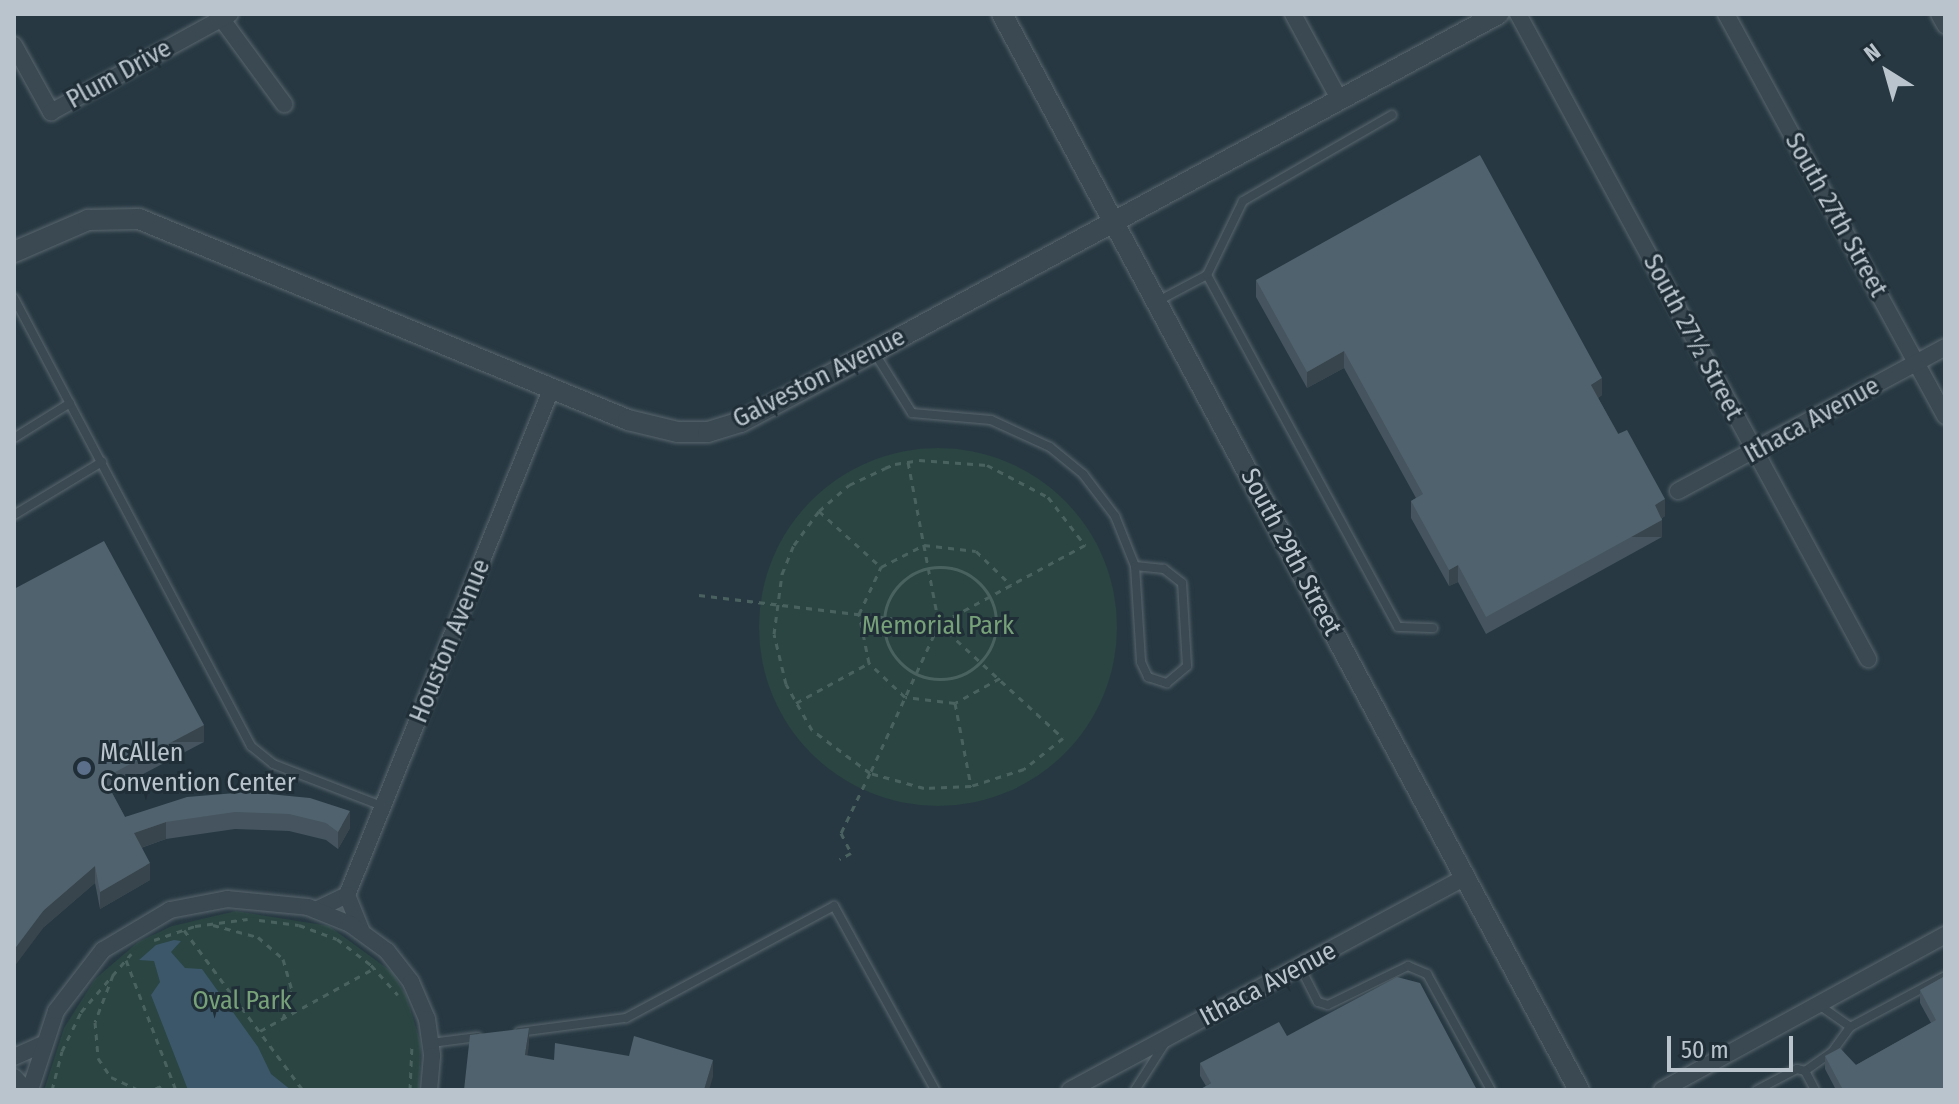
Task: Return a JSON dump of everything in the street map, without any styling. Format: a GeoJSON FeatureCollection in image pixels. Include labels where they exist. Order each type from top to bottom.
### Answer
{"type":"FeatureCollection","features":[{"type":"Feature","properties":{"kind":"street","name":"South 29th Street"},"geometry":{"type":"LineString","coordinates":[[1002,14],[1116,221],[1579,1090]]}},
{"type":"Feature","properties":{"kind":"street"},"geometry":{"type":"LineString","coordinates":[[1293,14],[1338,97]]}},
{"type":"Feature","properties":{"kind":"street","name":"Galveston Avenue"},"geometry":{"type":"LineString","coordinates":[[14,252],[88,220],[139,219],[628,420],[678,432],[708,432],[741,422],[1116,221],[1338,97],[1498,14]]}},
{"type":"Feature","properties":{"kind":"street","name":"South 27½ Street"},"geometry":{"type":"LineString","coordinates":[[1518,14],[1868,659]]}},
{"type":"Feature","properties":{"kind":"street","name":"South 27th Street"},"geometry":{"type":"LineString","coordinates":[[1726,14],[1945,416]]}},
{"type":"Feature","properties":{"kind":"street"},"geometry":{"type":"LineString","coordinates":[[1939,14],[1945,25]]}},
{"type":"Feature","properties":{"kind":"street"},"geometry":{"type":"LineString","coordinates":[[223,16],[284,104]]}},
{"type":"Feature","properties":{"kind":"street","name":"Plum Drive"},"geometry":{"type":"LineString","coordinates":[[14,45],[51,112],[223,16]]}},
{"type":"Feature","properties":{"kind":"street","name":"Ithaca Avenue"},"geometry":{"type":"LineString","coordinates":[[1678,491],[1945,347]]}},
{"type":"Feature","properties":{"kind":"street","name":"Houston Avenue"},"geometry":{"type":"LineString","coordinates":[[347,895],[552,387]]}},
{"type":"Feature","properties":{"kind":"street","name":"Ithaca Avenue"},"geometry":{"type":"LineString","coordinates":[[1070,1090],[1466,877]]}},
{"type":"Feature","properties":{"kind":"street"},"geometry":{"type":"LineString","coordinates":[[316,910],[347,895],[361,931]]}},
{"type":"Feature","properties":{"kind":"street"},"geometry":{"type":"LineString","coordinates":[[14,1077],[28,1090],[41,1045],[56,1011],[86,968],[119,937],[151,918],[227,899],[270,900],[316,910],[361,931],[387,951],[411,982],[431,1043],[429,1090]]}},
{"type":"Feature","properties":{"kind":"street"},"geometry":{"type":"LineString","coordinates":[[1670,1088],[1945,935]]}},
{"type":"Feature","properties":{"kind":"street"},"geometry":{"type":"LineString","coordinates":[[14,1057],[41,1045]]}},
{"type":"Feature","properties":{"kind":"lane"},"geometry":{"type":"LineString","coordinates":[[1157,301],[1207,275],[1243,201],[1392,115]]}},
{"type":"Feature","properties":{"kind":"lane"},"geometry":{"type":"LineString","coordinates":[[1207,275],[1398,627],[1433,628]]}},
{"type":"Feature","properties":{"kind":"lane"},"geometry":{"type":"LineString","coordinates":[[14,298],[256,753],[383,807]]}},
{"type":"Feature","properties":{"kind":"lane"},"geometry":{"type":"LineString","coordinates":[[873,352],[912,413],[991,420],[1067,457],[1115,516],[1135,566],[1141,662],[1148,677],[1167,683],[1187,666],[1182,583],[1164,569],[1135,566]]}},
{"type":"Feature","properties":{"kind":"lane"},"geometry":{"type":"LineString","coordinates":[[14,438],[70,403]]}},
{"type":"Feature","properties":{"kind":"lane"},"geometry":{"type":"LineString","coordinates":[[14,515],[102,462]]}},
{"type":"Feature","properties":{"kind":"lane"},"geometry":{"type":"LineString","coordinates":[[505,1034],[626,1018],[834,906],[935,1090]]}},
{"type":"Feature","properties":{"kind":"lane"},"geometry":{"type":"LineString","coordinates":[[1300,967],[1318,1002],[1328,1005],[1408,966],[1427,974],[1491,1090]]}},
{"type":"Feature","properties":{"kind":"lane"},"geometry":{"type":"LineString","coordinates":[[1805,1071],[1832,1052],[1850,1027],[1945,976]]}},
{"type":"Feature","properties":{"kind":"lane"},"geometry":{"type":"LineString","coordinates":[[1818,1005],[1850,1027]]}},
{"type":"Feature","properties":{"kind":"lane"},"geometry":{"type":"LineString","coordinates":[[431,1043],[490,1036]]}},
{"type":"Feature","properties":{"kind":"lane"},"geometry":{"type":"LineString","coordinates":[[1135,1090],[1169,1037]]}},
{"type":"Feature","properties":{"kind":"lane"},"geometry":{"type":"LineString","coordinates":[[1757,1090],[1797,1069],[1805,1071],[1815,1090]]}},
{"type":"Feature","properties":{"kind":"path"},"geometry":{"type":"LineString","coordinates":[[699,595],[776,604],[885,617],[939,624],[1063,738],[1024,769],[971,786],[924,788],[870,773],[820,738],[796,703],[780,664],[776,604],[794,545],[819,511],[849,485],[908,462],[960,460],[987,465],[1030,485],[1069,519],[1085,545],[939,624]]}},
{"type":"Feature","properties":{"kind":"path"},"geometry":{"type":"LineString","coordinates":[[840,859],[851,853],[841,833],[939,624],[908,462]]}},
{"type":"Feature","properties":{"kind":"path"},"geometry":{"type":"LineString","coordinates":[[819,511],[881,567]]}},
{"type":"Feature","properties":{"kind":"path"},"geometry":{"type":"LineString","coordinates":[[1000,678],[955,703],[905,697],[869,663],[859,614],[881,567],[924,545],[976,551],[1011,585]]}},
{"type":"Feature","properties":{"kind":"path"},"geometry":{"type":"LineString","coordinates":[[928,568],[963,571],[990,597],[996,630],[981,661],[948,679],[916,673],[897,660],[887,644],[885,617],[895,590],[928,568]]}},
{"type":"Feature","properties":{"kind":"path"},"geometry":{"type":"LineString","coordinates":[[796,703],[869,663]]}},
{"type":"Feature","properties":{"kind":"path"},"geometry":{"type":"LineString","coordinates":[[955,703],[971,786]]}},
{"type":"Feature","properties":{"kind":"path"},"geometry":{"type":"LineString","coordinates":[[148,942],[209,923],[253,918],[310,928],[337,939],[374,968],[403,1003]]}},
{"type":"Feature","properties":{"kind":"path"},"geometry":{"type":"LineString","coordinates":[[209,923],[258,937],[283,959],[292,991],[283,1019]]}},
{"type":"Feature","properties":{"kind":"path"},"geometry":{"type":"LineString","coordinates":[[184,930],[303,1090]]}},
{"type":"Feature","properties":{"kind":"path"},"geometry":{"type":"LineString","coordinates":[[52,1090],[72,1028],[113,971],[138,949]]}},
{"type":"Feature","properties":{"kind":"path"},"geometry":{"type":"LineString","coordinates":[[126,960],[176,1090]]}},
{"type":"Feature","properties":{"kind":"path"},"geometry":{"type":"LineString","coordinates":[[260,1031],[374,968]]}},
{"type":"Feature","properties":{"kind":"path"},"geometry":{"type":"LineString","coordinates":[[113,971],[95,1022],[98,1058],[111,1077],[139,1090]]}},
{"type":"Feature","properties":{"kind":"path"},"geometry":{"type":"LineString","coordinates":[[410,1090],[412,1037]]}},
{"type":"Feature","properties":{"kind":"path"},"geometry":{"type":"LineString","coordinates":[[153,1090],[172,1080]]}},
{"type":"Feature","properties":{"kind":"green space","name":"Memorial Park"},"geometry":{"type":"Polygon","coordinates":[[[938,448],[973,452],[1006,462],[1037,478],[1064,501],[1087,528],[1103,559],[1113,592],[1117,627],[1113,662],[1103,695],[1087,726],[1064,753],[1037,776],[1006,792],[973,802],[938,806],[903,802],[870,792],[839,776],[812,753],[789,726],[773,695],[763,662],[759,627],[763,592],[773,559],[789,528],[812,501],[839,478],[870,462],[903,452],[938,448]]]}},
{"type":"Feature","properties":{"kind":"green space","name":"Oval Park"},"geometry":{"type":"Polygon","coordinates":[[[236,911],[329,926],[392,972],[406,995],[421,1044],[419,1090],[44,1090],[64,1028],[95,979],[138,942],[172,926],[236,911]]]}},
{"type":"Feature","properties":{"kind":"water"},"geometry":{"type":"Polygon","coordinates":[[[181,941],[171,952],[185,968],[202,969],[258,1047],[271,1074],[291,1090],[188,1090],[151,995],[160,982],[154,961],[139,960],[156,945],[181,941]]]}},
{"type":"Feature","properties":{"kind":"building"},"geometry":{"type":"Polygon","coordinates":[[[1480,155],[1602,378],[1591,385],[1618,434],[1627,430],[1665,499],[1655,505],[1662,520],[1486,617],[1458,565],[1449,570],[1411,501],[1423,494],[1344,351],[1307,372],[1256,280],[1480,155]]]}},
{"type":"Feature","properties":{"kind":"building","name":"McAllen Convention Center"},"geometry":{"type":"Polygon","coordinates":[[[104,541],[204,725],[104,778],[125,817],[187,797],[248,792],[310,798],[350,811],[338,832],[326,823],[289,814],[235,812],[166,822],[134,833],[150,863],[100,892],[95,866],[44,910],[14,950],[14,589],[104,541]]]}},
{"type":"Feature","properties":{"kind":"building"},"geometry":{"type":"Polygon","coordinates":[[[1945,976],[1945,1090],[1843,1090],[1825,1056],[1840,1048],[1856,1065],[1936,1020],[1920,990],[1945,976]]]}},
{"type":"Feature","properties":{"kind":"building"},"geometry":{"type":"Polygon","coordinates":[[[1397,977],[1420,983],[1477,1090],[1199,1090],[1211,1083],[1200,1063],[1279,1022],[1287,1036],[1397,977]]]}},
{"type":"Feature","properties":{"kind":"building"},"geometry":{"type":"Polygon","coordinates":[[[529,1028],[525,1055],[554,1060],[555,1043],[629,1056],[634,1036],[713,1060],[704,1090],[464,1090],[470,1035],[529,1028]]]}},
{"type":"Feature","properties":{"kind":"place","name":"McAllen Convention Center"},"geometry":{"type":"Point","coordinates":[84,768]}}]}
